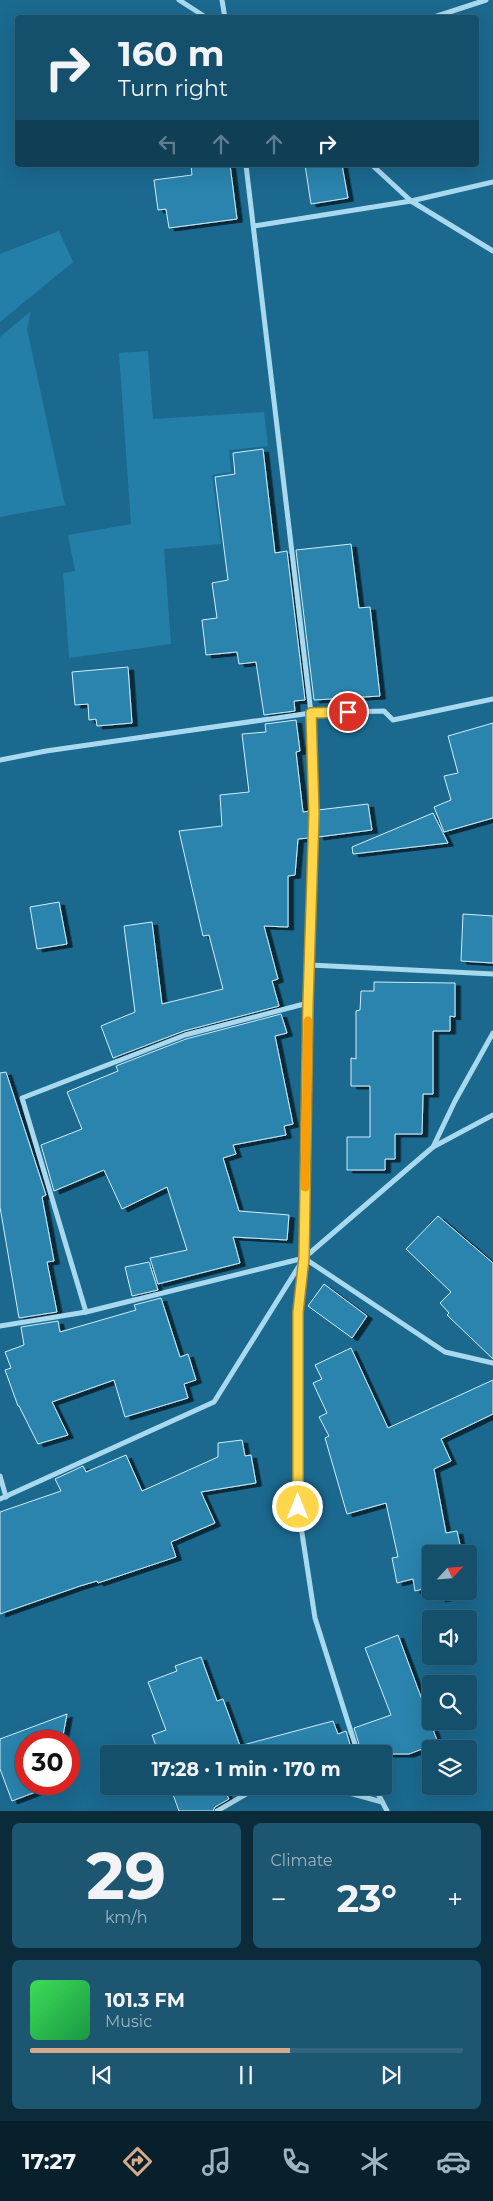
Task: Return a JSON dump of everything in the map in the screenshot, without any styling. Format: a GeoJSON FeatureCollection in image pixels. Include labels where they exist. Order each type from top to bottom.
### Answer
{"type":"FeatureCollection","features":[{"type":"Feature","properties":{"kind":"street"},"geometry":{"type":"LineString","coordinates":[[179,0],[202,15]]}},
{"type":"Feature","properties":{"kind":"street"},"geometry":{"type":"LineString","coordinates":[[222,0],[224,15]]}},
{"type":"Feature","properties":{"kind":"street"},"geometry":{"type":"LineString","coordinates":[[440,15],[486,0]]}},
{"type":"Feature","properties":{"kind":"street"},"geometry":{"type":"LineString","coordinates":[[246,167],[311,713],[314,814],[308,1003],[304,1258],[298,1312],[298,1507],[315,1618],[355,1745]]}},
{"type":"Feature","properties":{"kind":"street"},"geometry":{"type":"LineString","coordinates":[[374,167],[411,201],[493,251]]}},
{"type":"Feature","properties":{"kind":"street"},"geometry":{"type":"LineString","coordinates":[[254,226],[411,201],[493,182]]}},
{"type":"Feature","properties":{"kind":"street"},"geometry":{"type":"LineString","coordinates":[[0,760],[46,751],[311,713],[384,711],[393,720],[493,699]]}},
{"type":"Feature","properties":{"kind":"street"},"geometry":{"type":"LineString","coordinates":[[310,965],[493,974]]}},
{"type":"Feature","properties":{"kind":"street"},"geometry":{"type":"LineString","coordinates":[[86,1312],[22,1098],[185,1035],[308,1003]]}},
{"type":"Feature","properties":{"kind":"street"},"geometry":{"type":"LineString","coordinates":[[433,1147],[455,1101],[493,1033]]}},
{"type":"Feature","properties":{"kind":"street"},"geometry":{"type":"LineString","coordinates":[[0,1499],[214,1402],[304,1258],[433,1147],[493,1115]]}},
{"type":"Feature","properties":{"kind":"street"},"geometry":{"type":"LineString","coordinates":[[0,1326],[86,1312],[304,1258],[445,1352],[493,1363]]}},
{"type":"Feature","properties":{"kind":"street"},"geometry":{"type":"LineString","coordinates":[[0,1476],[6,1497]]}},
{"type":"Feature","properties":{"kind":"street"},"geometry":{"type":"LineString","coordinates":[[217,1811],[245,1795]]}},
{"type":"Feature","properties":{"kind":"street"},"geometry":{"type":"LineString","coordinates":[[357,1795],[382,1802]]}},
{"type":"Feature","properties":{"kind":"street"},"geometry":{"type":"LineString","coordinates":[[378,1795],[386,1811]]}},
{"type":"Feature","properties":{"kind":"shaded area"},"geometry":{"type":"Polygon","coordinates":[[[59,231],[73,262],[0,322],[0,254],[59,231]]]}},
{"type":"Feature","properties":{"kind":"shaded area"},"geometry":{"type":"Polygon","coordinates":[[[31,311],[27,329],[65,505],[0,517],[0,337],[31,311]]]}},
{"type":"Feature","properties":{"kind":"shaded area"},"geometry":{"type":"Polygon","coordinates":[[[148,351],[153,419],[264,412],[268,446],[229,450],[231,472],[212,475],[221,544],[164,549],[171,644],[69,658],[63,573],[75,571],[68,535],[131,524],[119,353],[148,351]]]}},
{"type":"Feature","properties":{"kind":"building"},"geometry":{"type":"Polygon","coordinates":[[[191,167],[230,167],[237,219],[169,228],[166,209],[158,210],[154,180],[192,175],[191,167]]]}},
{"type":"Feature","properties":{"kind":"building"},"geometry":{"type":"Polygon","coordinates":[[[305,167],[342,167],[348,198],[311,204],[305,167]]]}},
{"type":"Feature","properties":{"kind":"building"},"geometry":{"type":"Polygon","coordinates":[[[263,449],[275,553],[287,551],[305,700],[294,701],[295,711],[264,715],[256,662],[239,664],[237,652],[206,655],[202,620],[217,618],[212,583],[228,580],[215,477],[235,474],[233,453],[263,449]]]}},
{"type":"Feature","properties":{"kind":"building"},"geometry":{"type":"Polygon","coordinates":[[[351,544],[359,608],[370,607],[380,696],[314,700],[296,550],[351,544]]]}},
{"type":"Feature","properties":{"kind":"building"},"geometry":{"type":"Polygon","coordinates":[[[128,667],[132,723],[97,726],[96,719],[89,720],[88,704],[75,705],[72,672],[128,667]]]}},
{"type":"Feature","properties":{"kind":"building"},"geometry":{"type":"Polygon","coordinates":[[[296,720],[300,751],[296,752],[303,812],[310,811],[309,838],[298,839],[295,875],[288,876],[288,927],[264,926],[278,979],[272,981],[279,1006],[184,1031],[113,1058],[101,1026],[135,1012],[124,926],[152,922],[162,1004],[223,989],[209,935],[203,936],[179,831],[222,826],[220,795],[249,792],[242,734],[266,732],[265,724],[296,720]]]}},
{"type":"Feature","properties":{"kind":"building"},"geometry":{"type":"Polygon","coordinates":[[[493,723],[493,818],[444,832],[434,807],[451,800],[444,776],[458,773],[448,736],[493,723]]]}},
{"type":"Feature","properties":{"kind":"building"},"geometry":{"type":"Polygon","coordinates":[[[368,804],[372,830],[318,837],[318,810],[368,804]]]}},
{"type":"Feature","properties":{"kind":"building"},"geometry":{"type":"Polygon","coordinates":[[[433,813],[448,843],[353,854],[352,847],[433,813]]]}},
{"type":"Feature","properties":{"kind":"building"},"geometry":{"type":"Polygon","coordinates":[[[59,902],[67,944],[37,949],[30,907],[59,902]]]}},
{"type":"Feature","properties":{"kind":"building"},"geometry":{"type":"Polygon","coordinates":[[[463,914],[493,916],[493,963],[461,961],[463,914]]]}},
{"type":"Feature","properties":{"kind":"building"},"geometry":{"type":"Polygon","coordinates":[[[374,982],[455,983],[455,1017],[450,1016],[450,1031],[433,1031],[433,1094],[423,1094],[422,1134],[395,1134],[395,1159],[385,1159],[385,1170],[347,1170],[347,1137],[370,1137],[370,1086],[351,1086],[351,1058],[356,1059],[356,1011],[360,1010],[361,991],[374,991],[374,982]]]}},
{"type":"Feature","properties":{"kind":"building"},"geometry":{"type":"Polygon","coordinates":[[[281,1014],[287,1033],[275,1036],[293,1124],[284,1126],[286,1135],[233,1145],[236,1154],[223,1158],[239,1211],[289,1215],[287,1240],[233,1237],[240,1263],[158,1284],[150,1258],[187,1250],[167,1187],[122,1209],[104,1170],[54,1191],[41,1145],[82,1129],[67,1092],[118,1071],[116,1066],[186,1039],[281,1014]]]}},
{"type":"Feature","properties":{"kind":"building"},"geometry":{"type":"Polygon","coordinates":[[[6,1072],[46,1195],[42,1197],[54,1261],[47,1262],[57,1312],[19,1318],[0,1207],[0,1073],[6,1072]]]}},
{"type":"Feature","properties":{"kind":"building"},"geometry":{"type":"Polygon","coordinates":[[[438,1216],[493,1263],[493,1359],[447,1315],[449,1313],[440,1303],[451,1292],[406,1249],[438,1216]]]}},
{"type":"Feature","properties":{"kind":"building"},"geometry":{"type":"Polygon","coordinates":[[[149,1262],[158,1290],[132,1296],[125,1267],[149,1262]]]}},
{"type":"Feature","properties":{"kind":"building"},"geometry":{"type":"Polygon","coordinates":[[[324,1284],[367,1316],[352,1338],[308,1306],[324,1284]]]}},
{"type":"Feature","properties":{"kind":"building"},"geometry":{"type":"Polygon","coordinates":[[[161,1298],[180,1357],[188,1354],[196,1380],[184,1384],[188,1398],[125,1417],[114,1380],[52,1402],[68,1435],[38,1444],[18,1406],[5,1370],[11,1368],[5,1352],[24,1345],[21,1327],[58,1321],[60,1332],[136,1310],[134,1305],[161,1298]]]}},
{"type":"Feature","properties":{"kind":"building"},"geometry":{"type":"Polygon","coordinates":[[[351,1348],[388,1428],[493,1380],[493,1414],[441,1439],[451,1461],[434,1469],[446,1533],[457,1531],[460,1545],[422,1545],[422,1589],[415,1591],[413,1579],[397,1583],[392,1558],[398,1557],[386,1503],[347,1514],[325,1438],[329,1436],[319,1417],[327,1413],[313,1383],[322,1379],[315,1365],[351,1348]]]}},
{"type":"Feature","properties":{"kind":"building"},"geometry":{"type":"Polygon","coordinates":[[[242,1440],[245,1456],[251,1455],[256,1483],[201,1492],[215,1523],[171,1542],[176,1557],[98,1583],[97,1581],[80,1586],[0,1614],[0,1512],[61,1491],[55,1479],[83,1466],[86,1472],[126,1455],[142,1491],[218,1457],[218,1443],[242,1440]]]}},
{"type":"Feature","properties":{"kind":"building"},"geometry":{"type":"Polygon","coordinates":[[[398,1635],[422,1700],[422,1730],[433,1730],[437,1740],[422,1740],[422,1749],[409,1754],[392,1754],[392,1745],[359,1745],[354,1728],[391,1715],[365,1648],[398,1635]]]}},
{"type":"Feature","properties":{"kind":"building"},"geometry":{"type":"Polygon","coordinates":[[[201,1657],[217,1701],[223,1699],[240,1745],[156,1745],[152,1735],[166,1730],[148,1682],[177,1671],[175,1666],[201,1657]]]}},
{"type":"Feature","properties":{"kind":"building"},"geometry":{"type":"Polygon","coordinates":[[[67,1714],[64,1730],[24,1730],[67,1714]]]}},
{"type":"Feature","properties":{"kind":"building"},"geometry":{"type":"Polygon","coordinates":[[[333,1721],[338,1734],[346,1731],[350,1745],[243,1745],[333,1721]]]}},
{"type":"Feature","properties":{"kind":"building"},"geometry":{"type":"Polygon","coordinates":[[[15,1733],[15,1795],[28,1795],[12,1801],[0,1769],[0,1739],[15,1733]]]}},
{"type":"Feature","properties":{"kind":"building"},"geometry":{"type":"Polygon","coordinates":[[[173,1795],[227,1795],[229,1799],[215,1807],[213,1811],[179,1811],[173,1795]]]}},
{"type":"Feature","properties":{"kind":"slow traffic"},"geometry":{"type":"LineString","coordinates":[[305,1187],[308,1021]]}},
{"type":"Feature","properties":{"kind":"route"},"geometry":{"type":"LineString","coordinates":[[298,1507],[298,1312],[304,1258],[308,1003],[314,814],[311,713],[348,712]]}}]}
